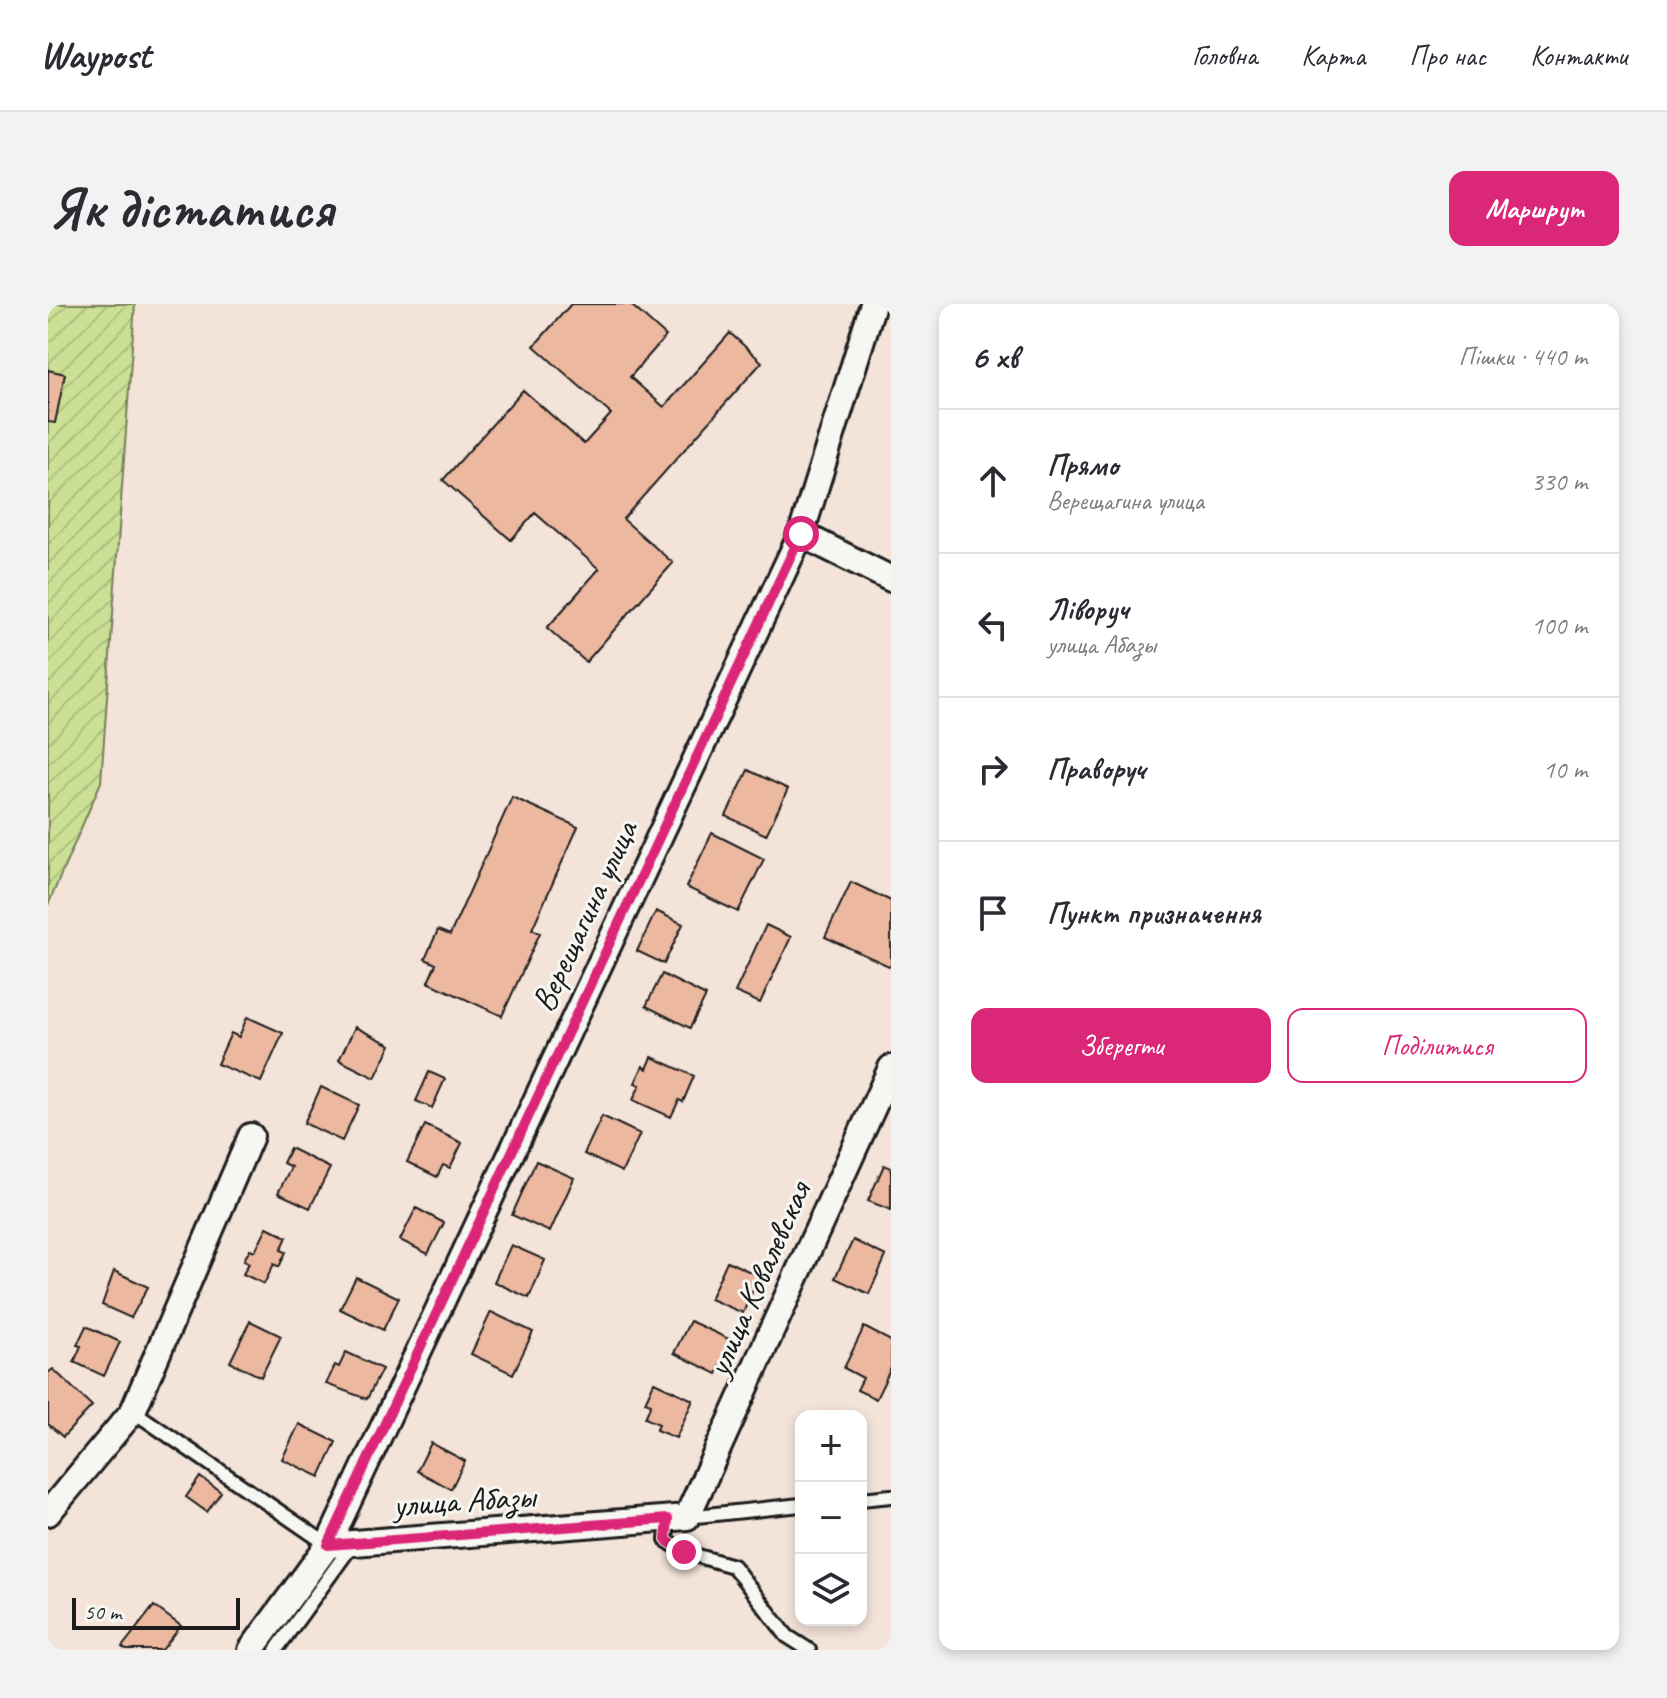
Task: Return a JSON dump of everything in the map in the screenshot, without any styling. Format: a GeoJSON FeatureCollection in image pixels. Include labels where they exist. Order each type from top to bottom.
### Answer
{"type":"FeatureCollection","features":[{"type":"Feature","properties":{"kind":"street","name":"Верещагина улица"},"geometry":{"type":"LineString","coordinates":[[328,1545],[801,534],[873,304]]}},
{"type":"Feature","properties":{"kind":"street"},"geometry":{"type":"LineString","coordinates":[[801,534],[891,579]]}},
{"type":"Feature","properties":{"kind":"street","name":"улица Ковалевская"},"geometry":{"type":"LineString","coordinates":[[678,1518],[891,1068]]}},
{"type":"Feature","properties":{"kind":"street"},"geometry":{"type":"LineString","coordinates":[[48,1513],[133,1411],[251,1136]]}},
{"type":"Feature","properties":{"kind":"street","name":"улица Абазы"},"geometry":{"type":"LineString","coordinates":[[328,1545],[678,1518]]}},
{"type":"Feature","properties":{"kind":"street"},"geometry":{"type":"LineString","coordinates":[[251,1650],[328,1545]]}},
{"type":"Feature","properties":{"kind":"lane"},"geometry":{"type":"LineString","coordinates":[[133,1411],[328,1545]]}},
{"type":"Feature","properties":{"kind":"lane"},"geometry":{"type":"LineString","coordinates":[[867,1498],[891,1496]]}},
{"type":"Feature","properties":{"kind":"lane"},"geometry":{"type":"LineString","coordinates":[[795,1506],[678,1518],[666,1540],[684,1552],[733,1566],[787,1636],[809,1650]]}},
{"type":"Feature","properties":{"kind":"lane"},"geometry":{"type":"LineString","coordinates":[[276,1650],[354,1543]]}},
{"type":"Feature","properties":{"kind":"green space"},"geometry":{"type":"Polygon","coordinates":[[[48,304],[135,304],[101,782],[48,905],[48,304]]]}},
{"type":"Feature","properties":{"kind":"building"},"geometry":{"type":"Polygon","coordinates":[[[571,304],[630,304],[666,336],[630,377],[664,407],[730,333],[762,362],[623,519],[673,563],[586,662],[547,628],[599,569],[535,513],[511,540],[443,480],[523,390],[584,444],[611,414],[534,346],[571,304]]]}},
{"type":"Feature","properties":{"kind":"building"},"geometry":{"type":"Polygon","coordinates":[[[48,370],[65,374],[55,423],[48,422],[48,370]]]}},
{"type":"Feature","properties":{"kind":"building"},"geometry":{"type":"Polygon","coordinates":[[[748,770],[788,789],[766,835],[726,816],[748,770]]]}},
{"type":"Feature","properties":{"kind":"building"},"geometry":{"type":"Polygon","coordinates":[[[512,797],[578,827],[532,929],[540,933],[502,1016],[428,982],[436,964],[425,959],[438,930],[450,935],[512,797]]]}},
{"type":"Feature","properties":{"kind":"building"},"geometry":{"type":"Polygon","coordinates":[[[712,833],[764,859],[738,912],[686,887],[712,833]]]}},
{"type":"Feature","properties":{"kind":"building"},"geometry":{"type":"Polygon","coordinates":[[[851,882],[891,901],[891,967],[825,937],[851,882]]]}},
{"type":"Feature","properties":{"kind":"building"},"geometry":{"type":"Polygon","coordinates":[[[656,911],[683,924],[664,964],[637,951],[656,911]]]}},
{"type":"Feature","properties":{"kind":"building"},"geometry":{"type":"Polygon","coordinates":[[[766,925],[791,937],[760,1003],[735,992],[766,925]]]}},
{"type":"Feature","properties":{"kind":"building"},"geometry":{"type":"Polygon","coordinates":[[[662,974],[706,996],[690,1028],[646,1006],[662,974]]]}},
{"type":"Feature","properties":{"kind":"building"},"geometry":{"type":"Polygon","coordinates":[[[247,1017],[283,1033],[261,1082],[217,1064],[231,1033],[239,1037],[247,1017]]]}},
{"type":"Feature","properties":{"kind":"building"},"geometry":{"type":"Polygon","coordinates":[[[355,1027],[391,1045],[375,1078],[339,1060],[355,1027]]]}},
{"type":"Feature","properties":{"kind":"building"},"geometry":{"type":"Polygon","coordinates":[[[652,1057],[694,1076],[683,1102],[679,1100],[671,1117],[633,1100],[640,1085],[635,1083],[643,1066],[647,1069],[652,1057]]]}},
{"type":"Feature","properties":{"kind":"building"},"geometry":{"type":"Polygon","coordinates":[[[429,1072],[445,1079],[432,1108],[416,1101],[429,1072]]]}},
{"type":"Feature","properties":{"kind":"building"},"geometry":{"type":"Polygon","coordinates":[[[321,1087],[359,1105],[342,1141],[304,1123],[321,1087]]]}},
{"type":"Feature","properties":{"kind":"building"},"geometry":{"type":"Polygon","coordinates":[[[602,1116],[640,1134],[622,1172],[584,1154],[602,1116]]]}},
{"type":"Feature","properties":{"kind":"building"},"geometry":{"type":"Polygon","coordinates":[[[425,1125],[462,1143],[450,1168],[443,1165],[437,1177],[407,1162],[425,1125]]]}},
{"type":"Feature","properties":{"kind":"building"},"geometry":{"type":"Polygon","coordinates":[[[290,1148],[330,1168],[310,1208],[278,1193],[291,1167],[283,1163],[290,1148]]]}},
{"type":"Feature","properties":{"kind":"building"},"geometry":{"type":"Polygon","coordinates":[[[536,1161],[574,1178],[550,1232],[512,1215],[536,1161]]]}},
{"type":"Feature","properties":{"kind":"building"},"geometry":{"type":"Polygon","coordinates":[[[884,1165],[891,1168],[891,1210],[868,1201],[884,1165]]]}},
{"type":"Feature","properties":{"kind":"building"},"geometry":{"type":"Polygon","coordinates":[[[416,1208],[444,1223],[428,1254],[400,1240],[416,1208]]]}},
{"type":"Feature","properties":{"kind":"building"},"geometry":{"type":"Polygon","coordinates":[[[267,1227],[287,1237],[281,1250],[286,1252],[279,1267],[274,1264],[264,1284],[243,1274],[249,1263],[244,1260],[250,1249],[255,1251],[267,1227]]]}},
{"type":"Feature","properties":{"kind":"building"},"geometry":{"type":"Polygon","coordinates":[[[853,1240],[886,1256],[869,1294],[835,1278],[853,1240]]]}},
{"type":"Feature","properties":{"kind":"building"},"geometry":{"type":"Polygon","coordinates":[[[511,1245],[545,1260],[529,1298],[494,1282],[511,1245]]]}},
{"type":"Feature","properties":{"kind":"building"},"geometry":{"type":"Polygon","coordinates":[[[727,1261],[759,1276],[743,1313],[710,1299],[727,1261]]]}},
{"type":"Feature","properties":{"kind":"building"},"geometry":{"type":"Polygon","coordinates":[[[114,1271],[148,1287],[131,1318],[102,1305],[114,1271]]]}},
{"type":"Feature","properties":{"kind":"building"},"geometry":{"type":"Polygon","coordinates":[[[356,1277],[399,1298],[383,1330],[340,1309],[356,1277]]]}},
{"type":"Feature","properties":{"kind":"building"},"geometry":{"type":"Polygon","coordinates":[[[491,1312],[533,1332],[513,1374],[471,1354],[491,1312]]]}},
{"type":"Feature","properties":{"kind":"building"},"geometry":{"type":"Polygon","coordinates":[[[250,1321],[281,1336],[261,1377],[230,1362],[250,1321]]]}},
{"type":"Feature","properties":{"kind":"building"},"geometry":{"type":"Polygon","coordinates":[[[690,1321],[733,1341],[717,1374],[674,1353],[690,1321]]]}},
{"type":"Feature","properties":{"kind":"building"},"geometry":{"type":"Polygon","coordinates":[[[86,1326],[120,1342],[104,1376],[74,1362],[81,1346],[77,1345],[86,1326]]]}},
{"type":"Feature","properties":{"kind":"building"},"geometry":{"type":"Polygon","coordinates":[[[864,1327],[891,1341],[891,1368],[876,1399],[857,1390],[863,1378],[844,1368],[864,1327]]]}},
{"type":"Feature","properties":{"kind":"building"},"geometry":{"type":"Polygon","coordinates":[[[346,1352],[382,1369],[367,1399],[326,1384],[335,1365],[339,1367],[346,1352]]]}},
{"type":"Feature","properties":{"kind":"building"},"geometry":{"type":"Polygon","coordinates":[[[53,1369],[92,1406],[63,1437],[48,1424],[48,1373],[53,1369]]]}},
{"type":"Feature","properties":{"kind":"building"},"geometry":{"type":"Polygon","coordinates":[[[654,1382],[693,1400],[676,1438],[656,1430],[659,1424],[645,1418],[651,1404],[645,1402],[654,1382]]]}},
{"type":"Feature","properties":{"kind":"building"},"geometry":{"type":"Polygon","coordinates":[[[299,1424],[336,1442],[320,1477],[282,1459],[299,1424]]]}},
{"type":"Feature","properties":{"kind":"building"},"geometry":{"type":"Polygon","coordinates":[[[431,1443],[465,1461],[451,1489],[417,1471],[431,1443]]]}},
{"type":"Feature","properties":{"kind":"building"},"geometry":{"type":"Polygon","coordinates":[[[200,1477],[221,1492],[207,1512],[186,1497],[200,1477]]]}},
{"type":"Feature","properties":{"kind":"building"},"geometry":{"type":"Polygon","coordinates":[[[154,1606],[181,1626],[162,1650],[126,1650],[122,1647],[154,1606]]]}},
{"type":"Feature","properties":{"kind":"route"},"geometry":{"type":"LineString","coordinates":[[684,1552],[666,1540],[668,1519],[328,1545],[801,534]]}}]}
